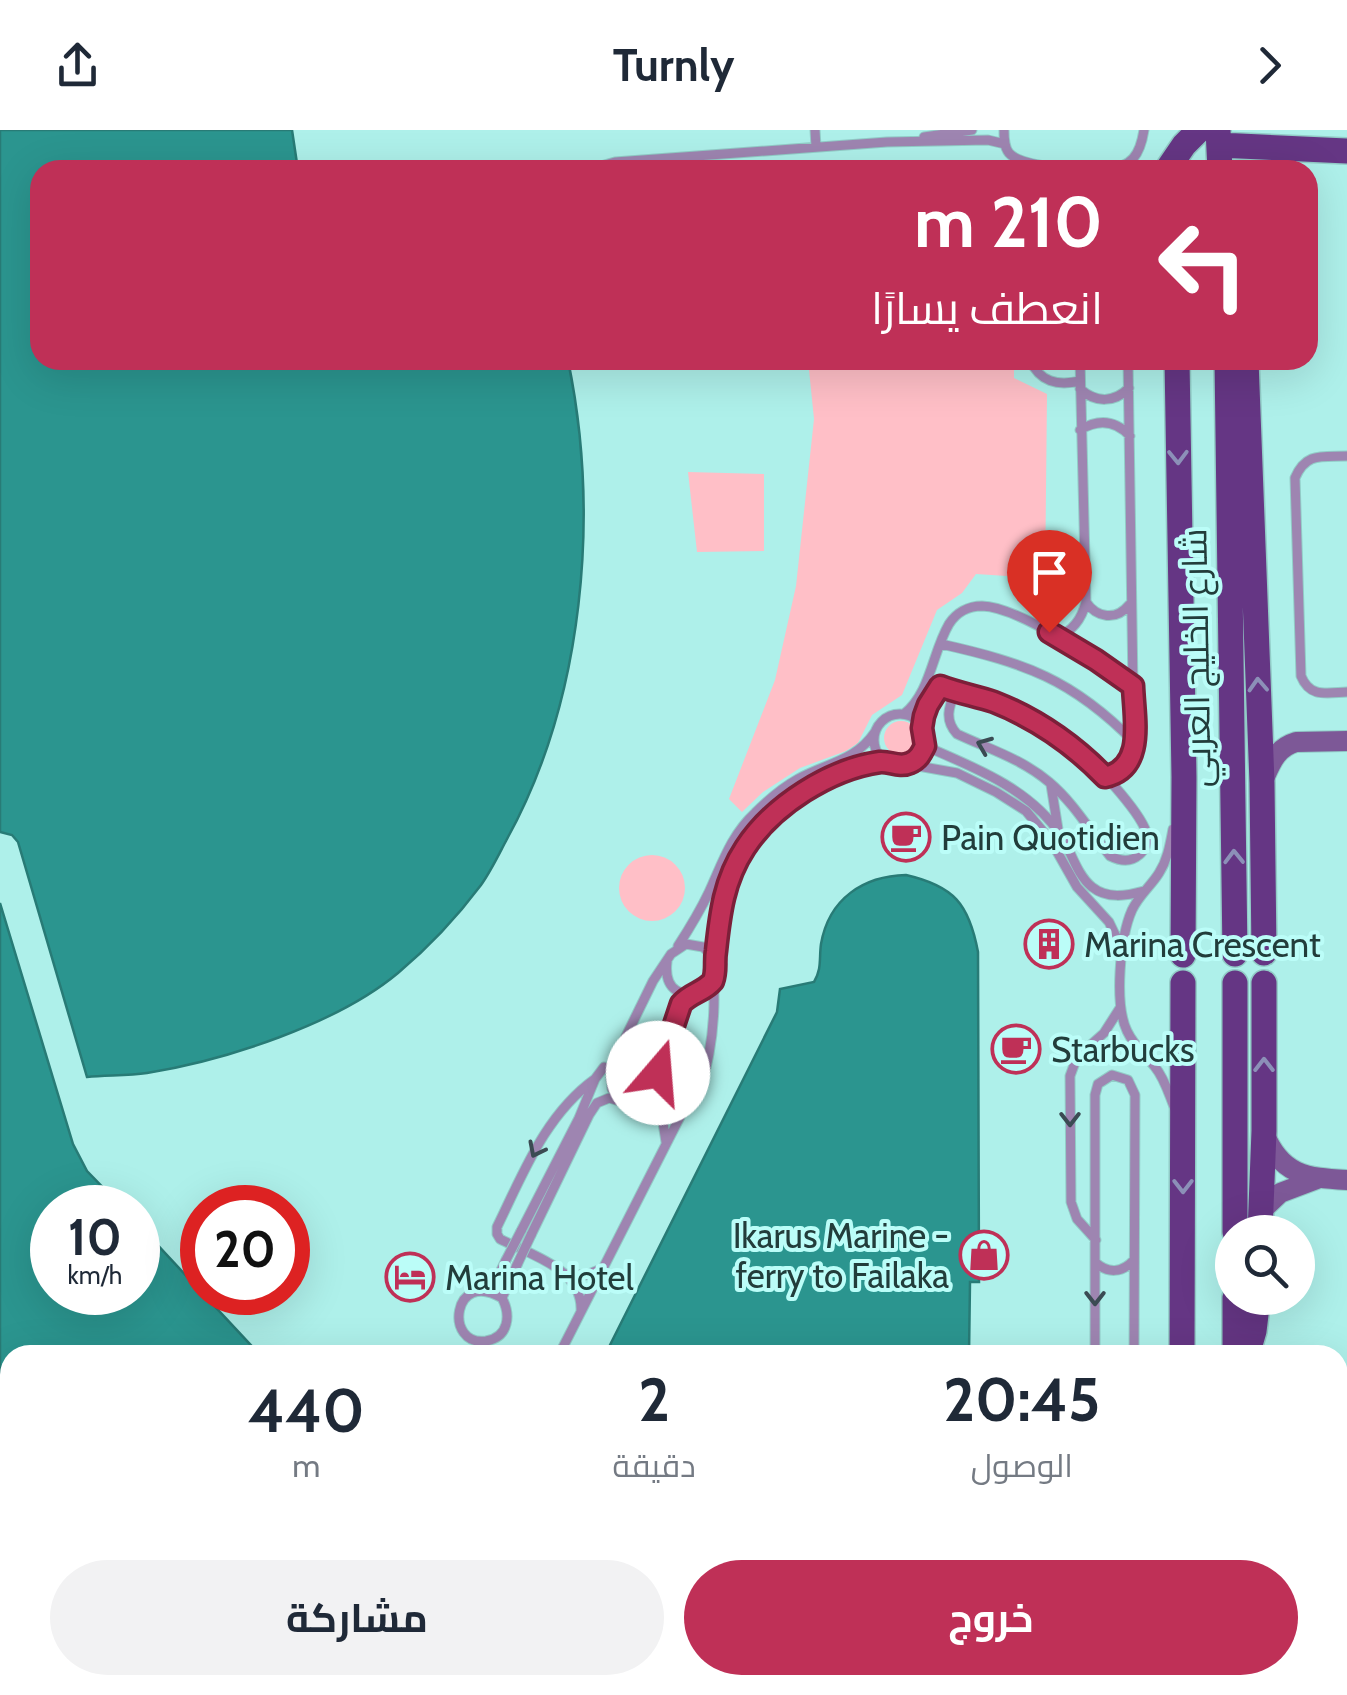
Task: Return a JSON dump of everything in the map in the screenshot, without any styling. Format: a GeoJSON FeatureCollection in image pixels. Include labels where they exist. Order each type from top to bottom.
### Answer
{"type":"FeatureCollection","features":[{"type":"Feature","properties":{"kind":"main road"},"geometry":{"type":"LineString","coordinates":[[1164,160],[1169,130]]}},
{"type":"Feature","properties":{"kind":"main road"},"geometry":{"type":"LineString","coordinates":[[1170,160],[1184,145],[1212,141],[1347,151]]}},
{"type":"Feature","properties":{"kind":"main road"},"geometry":{"type":"LineString","coordinates":[[1318,167],[1347,163]]}},
{"type":"Feature","properties":{"kind":"main road","name":"شارع الخليج العربي"},"geometry":{"type":"LineString","coordinates":[[1176,370],[1184,777],[1183,955]]}},
{"type":"Feature","properties":{"kind":"main road","name":"شارع الخليج العربي"},"geometry":{"type":"LineString","coordinates":[[1232,370],[1228,458],[1235,954]]}},
{"type":"Feature","properties":{"kind":"main road"},"geometry":{"type":"LineString","coordinates":[[1233,370],[1252,573],[1262,783],[1264,954]]}},
{"type":"Feature","properties":{"kind":"main road"},"geometry":{"type":"LineString","coordinates":[[1228,458],[1252,573]]}},
{"type":"Feature","properties":{"kind":"main road"},"geometry":{"type":"LineString","coordinates":[[1182,1345],[1183,983]]}},
{"type":"Feature","properties":{"kind":"main road"},"geometry":{"type":"LineString","coordinates":[[1235,983],[1235,1215]]}},
{"type":"Feature","properties":{"kind":"main road"},"geometry":{"type":"LineString","coordinates":[[1260,1215],[1264,983]]}},
{"type":"Feature","properties":{"kind":"main road"},"geometry":{"type":"LineString","coordinates":[[1235,1315],[1235,1345]]}},
{"type":"Feature","properties":{"kind":"main road"},"geometry":{"type":"LineString","coordinates":[[1250,1345],[1256,1315]]}},
{"type":"Feature","properties":{"kind":"street"},"geometry":{"type":"LineString","coordinates":[[1262,783],[1276,755],[1288,744],[1347,741]]}},
{"type":"Feature","properties":{"kind":"street"},"geometry":{"type":"LineString","coordinates":[[1264,1132],[1270,1149],[1298,1174],[1347,1180]]}},
{"type":"Feature","properties":{"kind":"street"},"geometry":{"type":"LineString","coordinates":[[1265,1215],[1280,1193],[1316,1178]]}},
{"type":"Feature","properties":{"kind":"lane"},"geometry":{"type":"LineString","coordinates":[[814,130],[816,147]]}},
{"type":"Feature","properties":{"kind":"lane"},"geometry":{"type":"LineString","coordinates":[[887,142],[927,133],[972,130]]}},
{"type":"Feature","properties":{"kind":"lane"},"geometry":{"type":"LineString","coordinates":[[1129,160],[1139,151],[1144,130]]}},
{"type":"Feature","properties":{"kind":"lane"},"geometry":{"type":"LineString","coordinates":[[642,160],[887,142],[988,140],[1002,134],[1011,155],[1019,160]]}},
{"type":"Feature","properties":{"kind":"lane"},"geometry":{"type":"LineString","coordinates":[[1036,370],[1050,382],[1080,385],[1093,398],[1108,400],[1128,388]]}},
{"type":"Feature","properties":{"kind":"lane"},"geometry":{"type":"LineString","coordinates":[[1057,637],[1076,624],[1086,602],[1080,370]]}},
{"type":"Feature","properties":{"kind":"lane"},"geometry":{"type":"LineString","coordinates":[[1105,777],[1130,762],[1134,742],[1128,370]]}},
{"type":"Feature","properties":{"kind":"lane"},"geometry":{"type":"LineString","coordinates":[[1080,430],[1094,423],[1110,423],[1130,436]]}},
{"type":"Feature","properties":{"kind":"lane"},"geometry":{"type":"LineString","coordinates":[[1347,456],[1306,460],[1295,478],[1301,676],[1306,688],[1312,691],[1347,692]]}},
{"type":"Feature","properties":{"kind":"lane"},"geometry":{"type":"LineString","coordinates":[[1086,602],[1099,614],[1108,616],[1124,611],[1130,604]]}},
{"type":"Feature","properties":{"kind":"lane"},"geometry":{"type":"LineString","coordinates":[[904,714],[916,702],[955,617],[968,608],[980,606],[1009,614],[1057,637],[1133,686]]}},
{"type":"Feature","properties":{"kind":"lane"},"geometry":{"type":"LineString","coordinates":[[941,644],[1002,658],[1044,674],[1092,704],[1134,742]]}},
{"type":"Feature","properties":{"kind":"lane"},"geometry":{"type":"LineString","coordinates":[[928,678],[1034,721],[1069,744],[1105,777],[1136,814],[1147,841],[1141,854],[1123,861],[1110,856],[1050,783],[1018,761],[957,734],[948,714],[955,691]]}},
{"type":"Feature","properties":{"kind":"lane"},"geometry":{"type":"LineString","coordinates":[[907,764],[925,746],[922,728],[928,705],[940,686]]}},
{"type":"Feature","properties":{"kind":"lane"},"geometry":{"type":"LineString","coordinates":[[626,1102],[612,1089],[610,1068],[650,986],[678,948],[726,852],[752,816],[795,780],[866,746],[891,716],[904,714],[922,728]]}},
{"type":"Feature","properties":{"kind":"lane"},"geometry":{"type":"LineString","coordinates":[[875,732],[876,748],[885,761],[957,773],[1026,811],[1051,841],[1077,888],[1110,922],[1121,947]]}},
{"type":"Feature","properties":{"kind":"lane"},"geometry":{"type":"LineString","coordinates":[[925,746],[1021,794],[1059,832],[1082,875],[1096,890],[1124,896],[1144,891]]}},
{"type":"Feature","properties":{"kind":"lane"},"geometry":{"type":"LineString","coordinates":[[626,1102],[642,1096],[658,1073],[681,1004],[713,981],[724,891],[753,836],[803,792],[840,774],[885,761]]}},
{"type":"Feature","properties":{"kind":"lane"},"geometry":{"type":"LineString","coordinates":[[1184,777],[1167,858],[1126,923],[1121,947],[1125,1026],[1137,1049],[1162,1077],[1184,1128]]}},
{"type":"Feature","properties":{"kind":"lane"},"geometry":{"type":"LineString","coordinates":[[1050,783],[1059,832]]}},
{"type":"Feature","properties":{"kind":"lane"},"geometry":{"type":"LineString","coordinates":[[678,948],[686,944],[703,947],[714,960]]}},
{"type":"Feature","properties":{"kind":"lane"},"geometry":{"type":"LineString","coordinates":[[667,962],[667,978],[672,985],[693,994]]}},
{"type":"Feature","properties":{"kind":"lane"},"geometry":{"type":"LineString","coordinates":[[564,1345],[694,1095],[710,1056],[715,1020],[713,981]]}},
{"type":"Feature","properties":{"kind":"lane"},"geometry":{"type":"LineString","coordinates":[[1096,1240],[1077,1219],[1070,1202],[1070,1076],[1077,1057],[1104,1033],[1122,1006]]}},
{"type":"Feature","properties":{"kind":"lane"},"geometry":{"type":"LineString","coordinates":[[502,1298],[512,1262],[595,1079],[604,1067],[610,1068]]}},
{"type":"Feature","properties":{"kind":"lane"},"geometry":{"type":"LineString","coordinates":[[1095,1345],[1095,1094],[1102,1080],[1118,1076],[1128,1080],[1135,1095],[1134,1345]]}},
{"type":"Feature","properties":{"kind":"lane"},"geometry":{"type":"LineString","coordinates":[[595,1079],[573,1094],[543,1134],[497,1234],[565,1273],[577,1276],[601,1269]]}},
{"type":"Feature","properties":{"kind":"lane"},"geometry":{"type":"LineString","coordinates":[[526,1233],[597,1104],[609,1098],[662,1114],[684,1109]]}},
{"type":"Feature","properties":{"kind":"lane"},"geometry":{"type":"LineString","coordinates":[[651,1112],[663,1123],[666,1145]]}},
{"type":"Feature","properties":{"kind":"lane"},"geometry":{"type":"LineString","coordinates":[[1095,1262],[1118,1270],[1134,1260]]}},
{"type":"Feature","properties":{"kind":"lane"},"geometry":{"type":"LineString","coordinates":[[490,1292],[512,1262]]}},
{"type":"Feature","properties":{"kind":"lane"},"geometry":{"type":"LineString","coordinates":[[565,1273],[576,1283],[581,1311]]}},
{"type":"Feature","properties":{"kind":"lane"},"geometry":{"type":"LineString","coordinates":[[478,1291],[502,1298],[508,1310],[508,1324],[500,1334],[489,1341],[476,1340],[464,1333],[458,1322],[459,1308],[466,1297],[478,1291]]}},
{"type":"Feature","properties":{"kind":"shaded area"},"geometry":{"type":"Polygon","coordinates":[[[809,370],[1014,370],[1014,378],[1047,394],[1045,588],[1023,577],[976,574],[962,593],[937,610],[902,695],[872,715],[858,743],[800,768],[763,792],[742,812],[729,799],[775,680],[796,586],[814,419],[809,370]]]}},
{"type":"Feature","properties":{"kind":"shaded area"},"geometry":{"type":"Polygon","coordinates":[[[688,472],[764,474],[764,551],[697,552],[688,472]]]}},
{"type":"Feature","properties":{"kind":"shaded area"},"geometry":{"type":"Polygon","coordinates":[[[901,721],[913,726],[918,738],[913,750],[901,755],[889,750],[884,738],[889,726],[901,721]]]}},
{"type":"Feature","properties":{"kind":"shaded area"},"geometry":{"type":"Polygon","coordinates":[[[652,855],[675,865],[685,888],[675,911],[652,921],[629,911],[619,888],[629,865],[652,855]]]}},
{"type":"Feature","properties":{"kind":"water"},"geometry":{"type":"Polygon","coordinates":[[[0,130],[292,130],[296,160],[30,160],[30,370],[570,370],[583,481],[578,605],[569,667],[554,727],[533,785],[485,880],[432,942],[398,973],[313,1024],[245,1049],[147,1073],[87,1077],[18,842],[12,835],[0,832],[0,130]]]}},
{"type":"Feature","properties":{"kind":"water"},"geometry":{"type":"Polygon","coordinates":[[[891,876],[923,879],[948,892],[970,921],[978,952],[979,1282],[970,1282],[969,1345],[610,1345],[777,1012],[780,989],[814,982],[825,928],[840,902],[863,885],[891,876]]]}},
{"type":"Feature","properties":{"kind":"water"},"geometry":{"type":"Polygon","coordinates":[[[0,903],[73,1144],[87,1171],[101,1185],[30,1185],[30,1315],[160,1315],[160,1248],[180,1269],[180,1315],[223,1315],[251,1345],[0,1345],[0,903]]]}},
{"type":"Feature","properties":{"kind":"place","name":"Pain Quotidien"},"geometry":{"type":"Point","coordinates":[906,837]}},
{"type":"Feature","properties":{"kind":"place","name":"Marina Crescent"},"geometry":{"type":"Point","coordinates":[1049,944]}},
{"type":"Feature","properties":{"kind":"place","name":"Starbucks"},"geometry":{"type":"Point","coordinates":[1016,1049]}},
{"type":"Feature","properties":{"kind":"place","name":"Ikarus Marine - ferry to Failaka"},"geometry":{"type":"Point","coordinates":[984,1255]}},
{"type":"Feature","properties":{"kind":"place","name":"Marina Hotel"},"geometry":{"type":"Point","coordinates":[410,1277]}},
{"type":"Feature","properties":{"kind":"route"},"geometry":{"type":"LineString","coordinates":[[658,1073],[681,1004],[708,988],[716,974],[714,960],[724,891],[753,836],[782,807],[820,783],[885,761],[901,766],[915,760],[925,746],[924,716],[940,686],[977,696],[1034,721],[1086,757],[1105,777],[1124,769],[1134,752],[1133,686],[1049,632]]}}]}
